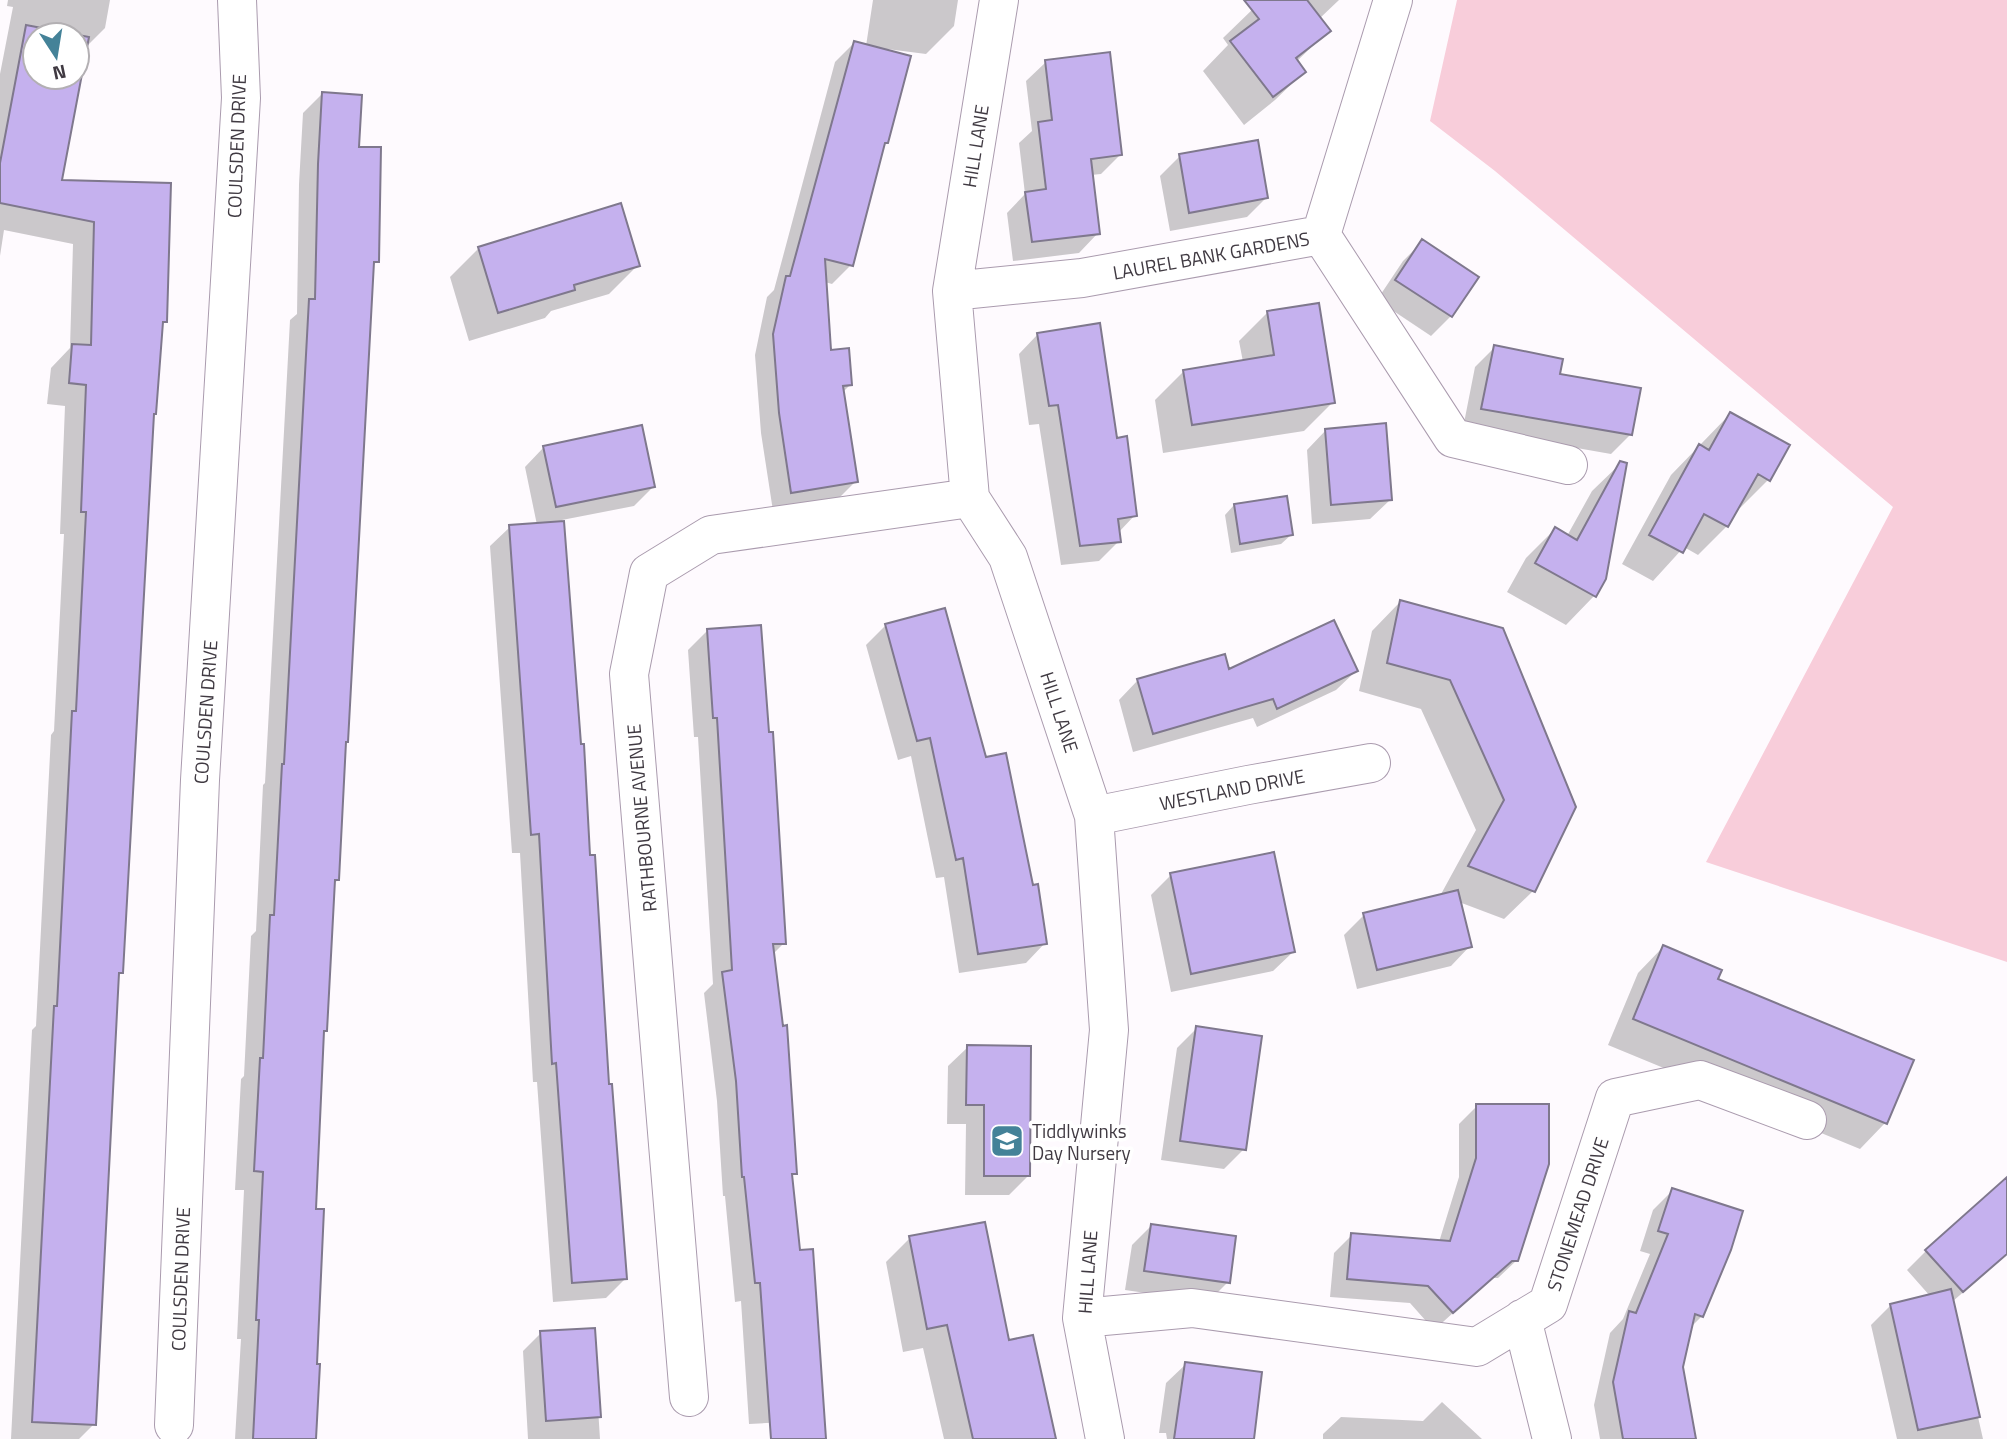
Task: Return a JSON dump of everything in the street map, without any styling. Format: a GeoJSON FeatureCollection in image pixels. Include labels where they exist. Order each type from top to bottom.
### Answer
{"type":"FeatureCollection","features":[{"type":"Feature","properties":{"kind":"street","name":"COULSDEN DRIVE"},"geometry":{"type":"LineString","coordinates":[[174,1425],[200,780],[241,98],[237,0]]}},
{"type":"Feature","properties":{"kind":"street","name":"HILL LANE"},"geometry":{"type":"LineString","coordinates":[[999,0],[952,291],[970,498],[1008,557],[1094,816],[1109,1030],[1082,1318],[1105,1439]]}},
{"type":"Feature","properties":{"kind":"street"},"geometry":{"type":"LineString","coordinates":[[1321,235],[1393,0]]}},
{"type":"Feature","properties":{"kind":"street","name":"LAUREL BANK GARDENS"},"geometry":{"type":"LineString","coordinates":[[952,291],[1082,278],[1321,235],[1453,438],[1568,465]]}},
{"type":"Feature","properties":{"kind":"street","name":"RATHBOURNE AVENUE"},"geometry":{"type":"LineString","coordinates":[[689,1397],[629,674],[649,573],[711,536],[970,498]]}},
{"type":"Feature","properties":{"kind":"street","name":"WESTLAND DRIVE"},"geometry":{"type":"LineString","coordinates":[[1094,816],[1371,764]]}},
{"type":"Feature","properties":{"kind":"street","name":"STONEMEAD DRIVE"},"geometry":{"type":"LineString","coordinates":[[1082,1318],[1192,1308],[1477,1347],[1549,1304],[1615,1098],[1700,1080],[1807,1120]]}},
{"type":"Feature","properties":{"kind":"street"},"geometry":{"type":"LineString","coordinates":[[1522,1319],[1552,1439]]}},
{"type":"Feature","properties":{"kind":"shaded area"},"geometry":{"type":"Polygon","coordinates":[[[1457,0],[2007,0],[2007,962],[1706,862],[1893,507],[1495,171],[1430,121],[1457,0]]]}},
{"type":"Feature","properties":{"kind":"building"},"geometry":{"type":"Polygon","coordinates":[[[1244,0],[1307,0],[1331,31],[1296,58],[1306,72],[1273,97],[1230,41],[1259,19],[1244,0]]]}},
{"type":"Feature","properties":{"kind":"building"},"geometry":{"type":"Polygon","coordinates":[[[854,41],[911,56],[853,266],[825,259],[831,350],[849,348],[852,385],[843,386],[858,482],[791,493],[779,413],[773,334],[786,276],[790,276],[854,41]]]}},
{"type":"Feature","properties":{"kind":"building"},"geometry":{"type":"Polygon","coordinates":[[[21,52],[21,91],[79,91],[62,180],[171,183],[167,322],[163,322],[154,414],[123,973],[119,973],[96,1425],[32,1422],[54,1006],[57,1006],[72,711],[76,711],[86,512],[81,512],[86,385],[69,383],[72,344],[91,345],[94,222],[0,203],[0,163],[21,52]]]}},
{"type":"Feature","properties":{"kind":"building"},"geometry":{"type":"Polygon","coordinates":[[[1110,52],[1122,155],[1091,159],[1100,234],[1032,242],[1025,192],[1046,189],[1038,122],[1052,120],[1045,60],[1110,52]]]}},
{"type":"Feature","properties":{"kind":"building"},"geometry":{"type":"Polygon","coordinates":[[[322,92],[362,95],[359,147],[381,147],[379,262],[374,262],[348,742],[339,880],[335,880],[327,1031],[324,1031],[316,1209],[324,1209],[316,1439],[253,1439],[263,1172],[254,1171],[270,915],[274,915],[284,764],[309,299],[315,299],[322,92]]]}},
{"type":"Feature","properties":{"kind":"building"},"geometry":{"type":"Polygon","coordinates":[[[1258,140],[1268,198],[1189,213],[1179,154],[1258,140]]]}},
{"type":"Feature","properties":{"kind":"building"},"geometry":{"type":"Polygon","coordinates":[[[621,203],[640,266],[574,285],[575,290],[498,313],[478,247],[621,203]]]}},
{"type":"Feature","properties":{"kind":"building"},"geometry":{"type":"Polygon","coordinates":[[[1422,239],[1479,277],[1452,317],[1395,280],[1422,239]]]}},
{"type":"Feature","properties":{"kind":"building"},"geometry":{"type":"Polygon","coordinates":[[[1319,303],[1335,403],[1192,425],[1183,370],[1274,355],[1267,311],[1319,303]]]}},
{"type":"Feature","properties":{"kind":"building"},"geometry":{"type":"Polygon","coordinates":[[[1100,323],[1117,438],[1127,436],[1137,516],[1118,519],[1121,542],[1080,546],[1058,405],[1049,406],[1037,333],[1100,323]]]}},
{"type":"Feature","properties":{"kind":"building"},"geometry":{"type":"Polygon","coordinates":[[[1494,345],[1563,359],[1560,374],[1641,388],[1632,435],[1481,409],[1494,345]]]}},
{"type":"Feature","properties":{"kind":"building"},"geometry":{"type":"Polygon","coordinates":[[[1730,412],[1790,445],[1770,481],[1758,474],[1728,527],[1704,514],[1683,553],[1649,535],[1699,444],[1709,450],[1730,412]]]}},
{"type":"Feature","properties":{"kind":"building"},"geometry":{"type":"Polygon","coordinates":[[[1386,423],[1392,500],[1331,505],[1325,429],[1386,423]]]}},
{"type":"Feature","properties":{"kind":"building"},"geometry":{"type":"Polygon","coordinates":[[[642,425],[655,487],[556,507],[543,446],[642,425]]]}},
{"type":"Feature","properties":{"kind":"building"},"geometry":{"type":"Polygon","coordinates":[[[1620,461],[1627,463],[1606,579],[1596,597],[1535,563],[1555,527],[1577,540],[1620,461]]]}},
{"type":"Feature","properties":{"kind":"building"},"geometry":{"type":"Polygon","coordinates":[[[1287,496],[1293,535],[1240,544],[1234,504],[1287,496]]]}},
{"type":"Feature","properties":{"kind":"building"},"geometry":{"type":"Polygon","coordinates":[[[564,521],[581,744],[584,744],[590,855],[595,855],[609,1084],[612,1084],[627,1279],[572,1283],[556,1063],[552,1064],[539,834],[531,835],[509,525],[564,521]]]}},
{"type":"Feature","properties":{"kind":"building"},"geometry":{"type":"Polygon","coordinates":[[[1400,600],[1503,628],[1576,807],[1535,892],[1468,866],[1504,800],[1450,680],[1387,663],[1400,600]]]}},
{"type":"Feature","properties":{"kind":"building"},"geometry":{"type":"Polygon","coordinates":[[[945,608],[986,757],[1006,753],[1033,885],[1038,884],[1047,944],[978,954],[963,858],[956,860],[930,738],[917,741],[885,624],[945,608]]]}},
{"type":"Feature","properties":{"kind":"building"},"geometry":{"type":"Polygon","coordinates":[[[1334,620],[1358,671],[1277,709],[1273,699],[1153,734],[1137,679],[1225,654],[1229,669],[1334,620]]]}},
{"type":"Feature","properties":{"kind":"building"},"geometry":{"type":"Polygon","coordinates":[[[761,625],[769,732],[773,732],[786,944],[773,944],[783,1026],[787,1025],[797,1174],[792,1174],[800,1250],[813,1249],[826,1439],[771,1439],[760,1283],[755,1283],[742,1177],[736,1081],[722,972],[732,970],[717,718],[713,718],[707,629],[761,625]]]}},
{"type":"Feature","properties":{"kind":"building"},"geometry":{"type":"Polygon","coordinates":[[[1274,852],[1295,952],[1191,974],[1170,873],[1274,852]]]}},
{"type":"Feature","properties":{"kind":"building"},"geometry":{"type":"Polygon","coordinates":[[[1458,890],[1472,947],[1377,970],[1363,913],[1458,890]]]}},
{"type":"Feature","properties":{"kind":"building"},"geometry":{"type":"Polygon","coordinates":[[[1663,945],[1722,970],[1718,979],[1914,1060],[1887,1124],[1633,1019],[1663,945]]]}},
{"type":"Feature","properties":{"kind":"building"},"geometry":{"type":"Polygon","coordinates":[[[1196,1026],[1262,1036],[1246,1150],[1180,1141],[1196,1026]]]}},
{"type":"Feature","properties":{"kind":"building","name":"Tiddlywinks Day Nursery"},"geometry":{"type":"Polygon","coordinates":[[[967,1045],[1031,1046],[1030,1176],[984,1176],[984,1105],[966,1105],[967,1045]]]}},
{"type":"Feature","properties":{"kind":"building"},"geometry":{"type":"Polygon","coordinates":[[[1476,1104],[1549,1104],[1549,1164],[1518,1261],[1512,1261],[1453,1313],[1428,1286],[1347,1279],[1351,1233],[1450,1241],[1476,1158],[1476,1104]]]}},
{"type":"Feature","properties":{"kind":"building"},"geometry":{"type":"Polygon","coordinates":[[[2007,1177],[2007,1254],[1963,1292],[1925,1250],[2007,1177]]]}},
{"type":"Feature","properties":{"kind":"building"},"geometry":{"type":"Polygon","coordinates":[[[1672,1188],[1743,1211],[1731,1250],[1703,1317],[1695,1314],[1683,1367],[1696,1439],[1623,1439],[1613,1382],[1629,1311],[1636,1313],[1668,1234],[1658,1231],[1672,1188]]]}},
{"type":"Feature","properties":{"kind":"building"},"geometry":{"type":"Polygon","coordinates":[[[985,1222],[1009,1340],[1033,1335],[1056,1439],[973,1439],[947,1325],[927,1329],[909,1236],[985,1222]]]}},
{"type":"Feature","properties":{"kind":"building"},"geometry":{"type":"Polygon","coordinates":[[[1151,1224],[1236,1236],[1230,1283],[1144,1271],[1151,1224]]]}},
{"type":"Feature","properties":{"kind":"building"},"geometry":{"type":"Polygon","coordinates":[[[1951,1289],[1980,1417],[1918,1430],[1890,1304],[1951,1289]]]}},
{"type":"Feature","properties":{"kind":"building"},"geometry":{"type":"Polygon","coordinates":[[[595,1328],[601,1417],[546,1421],[540,1331],[595,1328]]]}},
{"type":"Feature","properties":{"kind":"building"},"geometry":{"type":"Polygon","coordinates":[[[1185,1362],[1262,1372],[1254,1439],[1174,1439],[1185,1362]]]}},
{"type":"Feature","properties":{"kind":"place","name":"Tiddlywinks Day Nursery"},"geometry":{"type":"Point","coordinates":[1007,1141]}}]}
